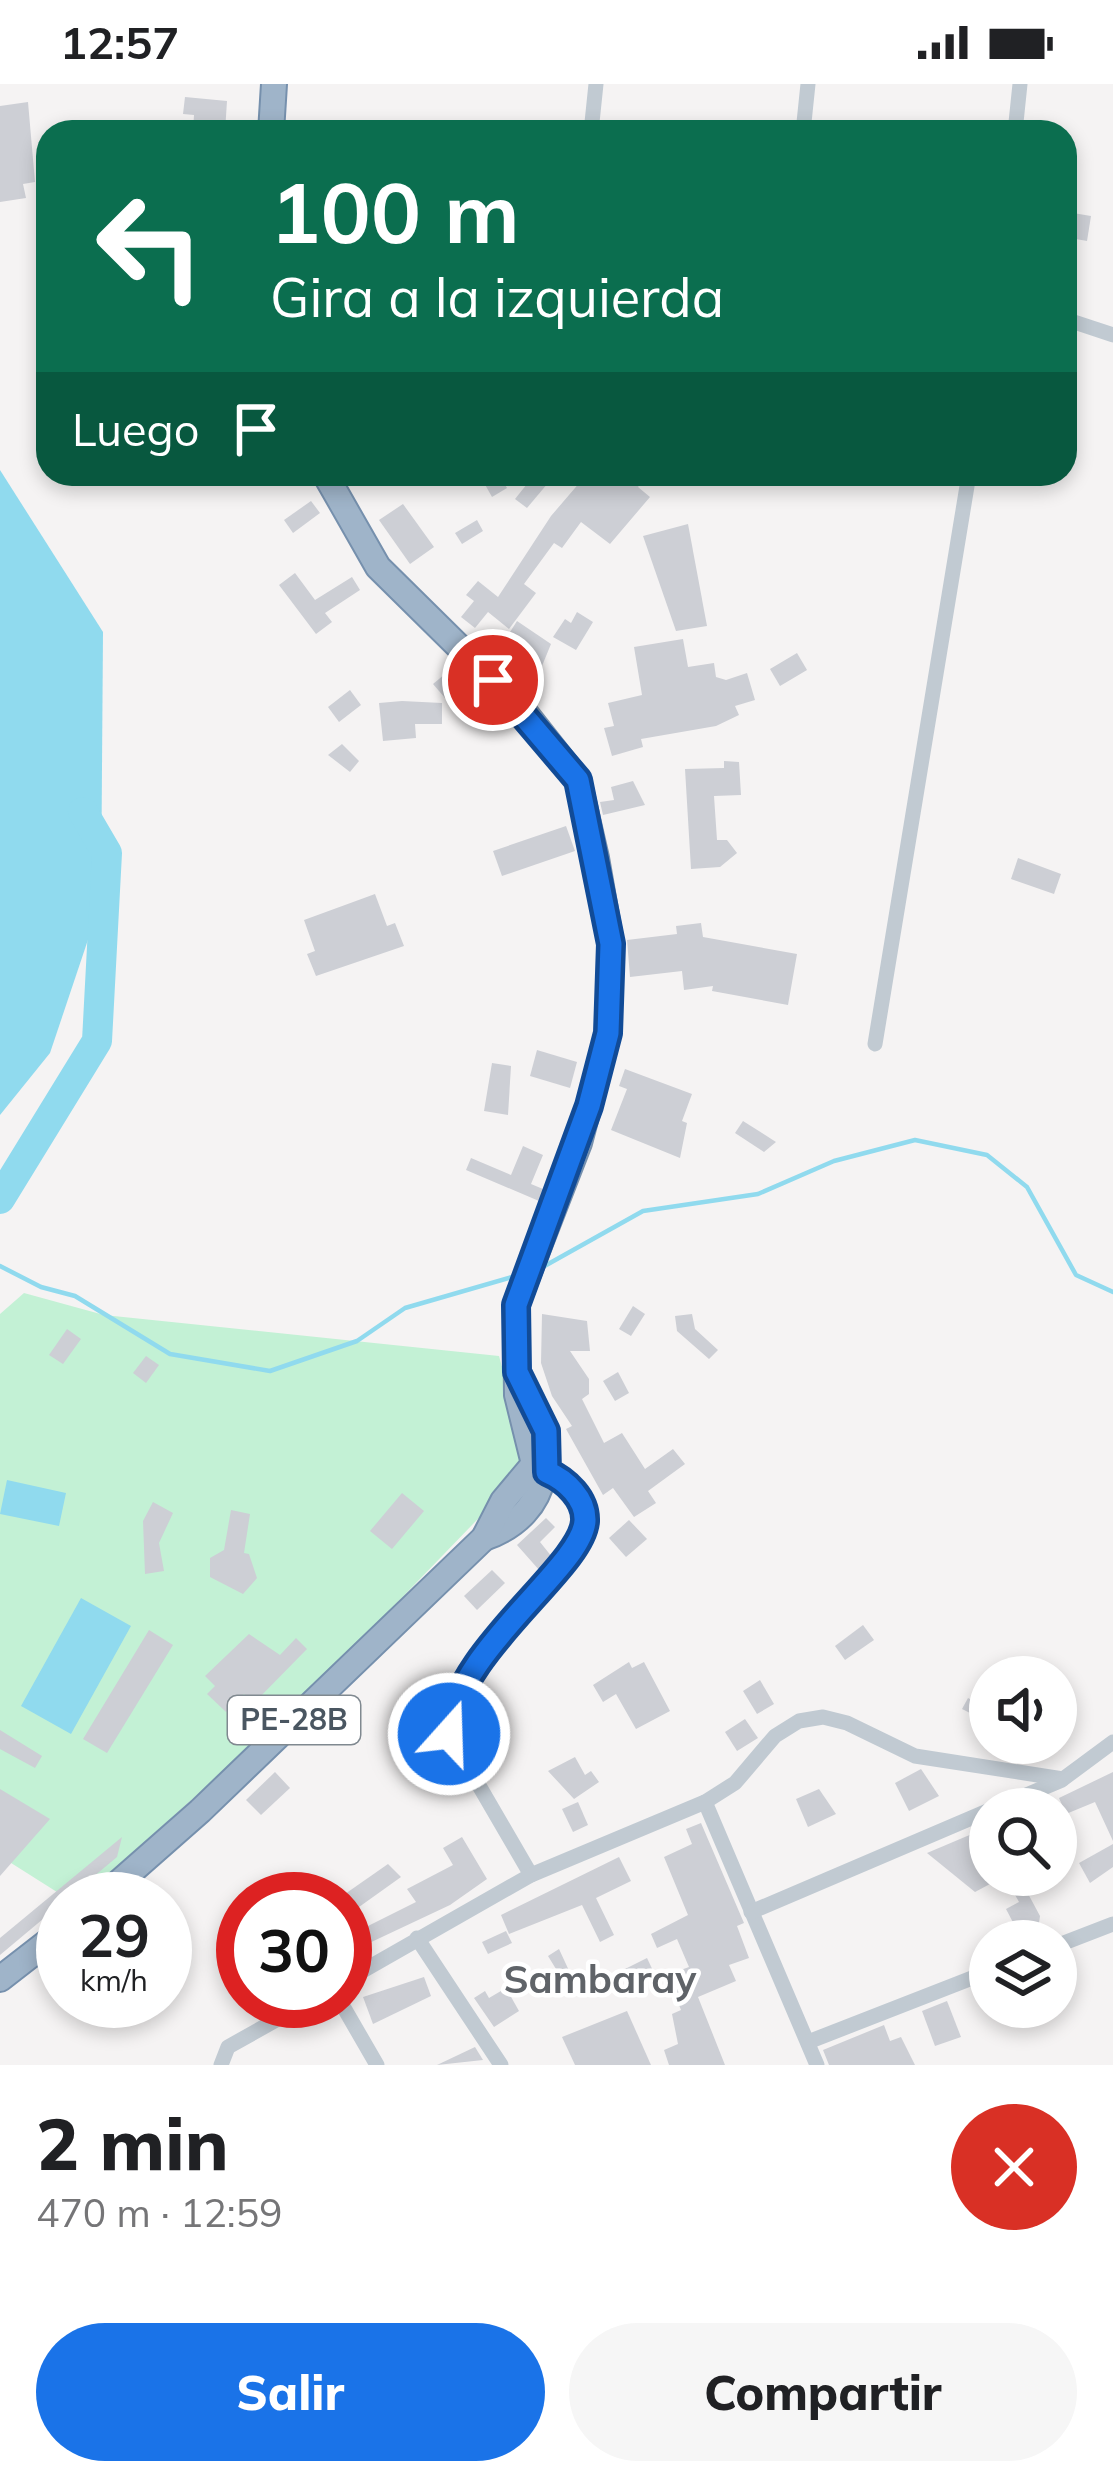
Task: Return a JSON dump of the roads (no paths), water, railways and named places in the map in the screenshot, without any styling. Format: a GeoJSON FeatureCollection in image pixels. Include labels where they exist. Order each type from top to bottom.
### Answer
{"type":"FeatureCollection","features":[{"type":"Feature","properties":{"kind":"highway"},"geometry":{"type":"LineString","coordinates":[[272,120],[274,84]]}},
{"type":"Feature","properties":{"kind":"highway"},"geometry":{"type":"LineString","coordinates":[[332,486],[378,567],[522,709],[578,780],[611,944],[608,1033],[579,1143],[516,1305],[517,1372],[540,1470]]}},
{"type":"Feature","properties":{"kind":"highway","name":"PE-28B"},"geometry":{"type":"LineString","coordinates":[[131,1872],[484,1538],[503,1501],[540,1470]]}},
{"type":"Feature","properties":{"kind":"highway"},"geometry":{"type":"LineString","coordinates":[[0,1979],[36,1951]]}},
{"type":"Feature","properties":{"kind":"street"},"geometry":{"type":"LineString","coordinates":[[592,120],[596,84]]}},
{"type":"Feature","properties":{"kind":"street"},"geometry":{"type":"LineString","coordinates":[[804,120],[808,84]]}},
{"type":"Feature","properties":{"kind":"street"},"geometry":{"type":"LineString","coordinates":[[1015,85],[1015,120]]}},
{"type":"Feature","properties":{"kind":"street"},"geometry":{"type":"LineString","coordinates":[[1077,323],[1113,335]]}},
{"type":"Feature","properties":{"kind":"street"},"geometry":{"type":"LineString","coordinates":[[875,1045],[967,486]]}},
{"type":"Feature","properties":{"kind":"street"},"geometry":{"type":"LineString","coordinates":[[531,1875],[449,1734],[458,1695],[488,1649],[573,1548],[586,1524],[582,1504],[567,1484],[540,1470]]}},
{"type":"Feature","properties":{"kind":"street"},"geometry":{"type":"LineString","coordinates":[[372,1965],[531,1875],[705,1802],[735,1783],[775,1736],[799,1721],[823,1718],[848,1723],[915,1756],[1063,1779]]}},
{"type":"Feature","properties":{"kind":"street"},"geometry":{"type":"LineString","coordinates":[[1042,1788],[1063,1779],[1113,1742]]}},
{"type":"Feature","properties":{"kind":"street"},"geometry":{"type":"LineString","coordinates":[[705,1802],[817,2065]]}},
{"type":"Feature","properties":{"kind":"street"},"geometry":{"type":"LineString","coordinates":[[752,1912],[969,1820]]}},
{"type":"Feature","properties":{"kind":"street"},"geometry":{"type":"LineString","coordinates":[[1077,1938],[1113,1924]]}},
{"type":"Feature","properties":{"kind":"street"},"geometry":{"type":"LineString","coordinates":[[417,1938],[501,2065]]}},
{"type":"Feature","properties":{"kind":"street"},"geometry":{"type":"LineString","coordinates":[[808,2042],[969,1979]]}},
{"type":"Feature","properties":{"kind":"street"},"geometry":{"type":"LineString","coordinates":[[220,2062],[228,2047],[262,2028]]}},
{"type":"Feature","properties":{"kind":"street"},"geometry":{"type":"LineString","coordinates":[[356,2028],[377,2065]]}},
{"type":"Feature","properties":{"kind":"water"},"geometry":{"type":"Polygon","coordinates":[[[0,470],[103,632],[101,901],[50,1053],[0,1115],[0,470]]]}},
{"type":"Feature","properties":{"kind":"water"},"geometry":{"type":"Polygon","coordinates":[[[7,1480],[66,1493],[59,1526],[0,1514],[7,1480]]]}},
{"type":"Feature","properties":{"kind":"water"},"geometry":{"type":"Polygon","coordinates":[[[81,1598],[131,1626],[71,1734],[21,1706],[81,1598]]]}},
{"type":"Feature","properties":{"kind":"waterway"},"geometry":{"type":"LineString","coordinates":[[0,1199],[97,1041],[107,853],[83,812]]}},
{"type":"Feature","properties":{"kind":"waterway"},"geometry":{"type":"LineString","coordinates":[[541,1268],[643,1211],[758,1194],[834,1161],[915,1140],[987,1155],[1027,1187],[1076,1275],[1113,1292]]}},
{"type":"Feature","properties":{"kind":"waterway"},"geometry":{"type":"LineString","coordinates":[[0,1266],[41,1287],[75,1296],[170,1354],[270,1371],[357,1341],[405,1308],[519,1275]]}},
{"type":"Feature","properties":{"kind":"district","name":"Sambaray"},"geometry":{"type":"Point","coordinates":[600,1979]}}]}
